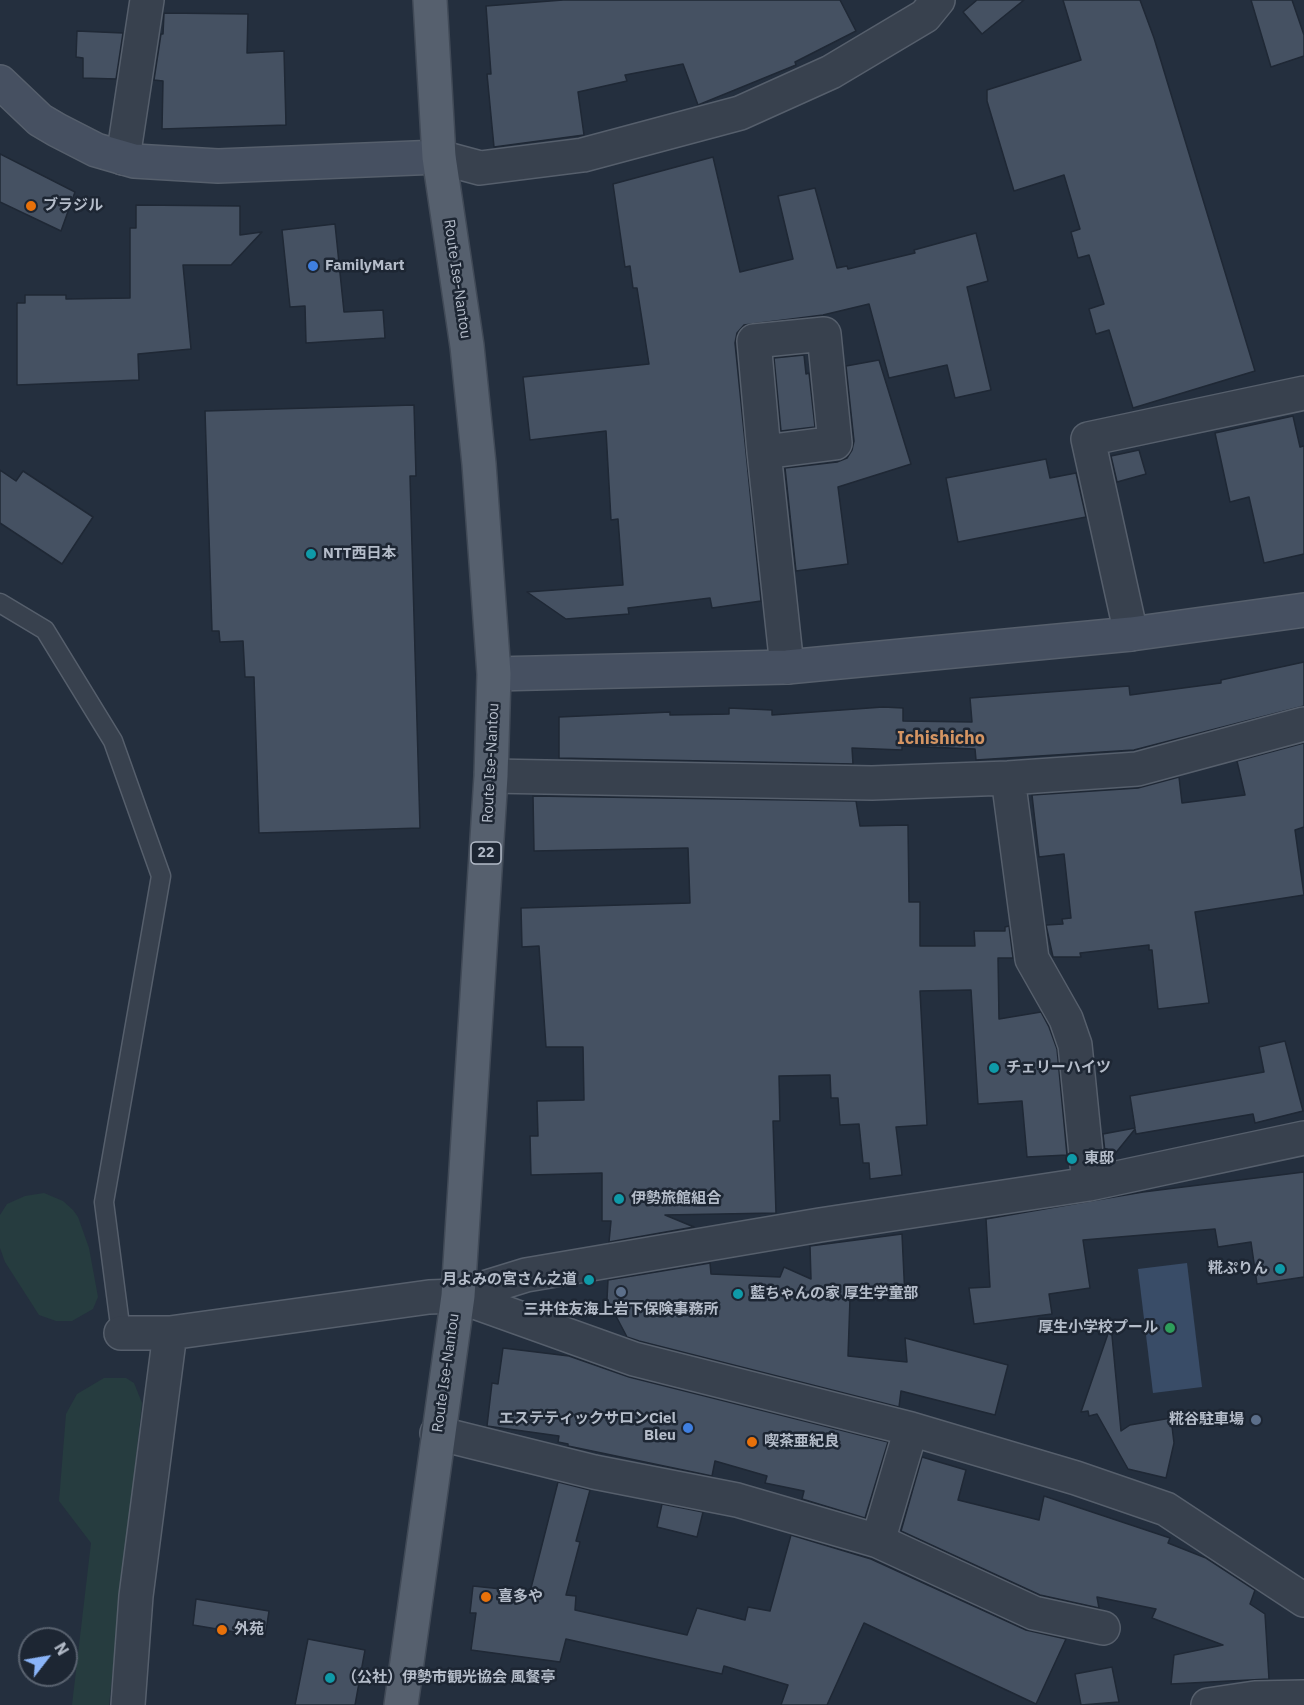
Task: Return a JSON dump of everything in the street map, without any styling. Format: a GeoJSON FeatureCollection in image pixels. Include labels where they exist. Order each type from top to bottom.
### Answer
{"type":"FeatureCollection","features":[{"type":"Feature","properties":{"kind":"main road","name":"Route Ise-Nantou"},"geometry":{"type":"LineString","coordinates":[[401,1705],[437,1433],[458,1296],[491,776],[494,674],[479,464],[466,346],[439,157],[430,0]]}},
{"type":"Feature","properties":{"kind":"street"},"geometry":{"type":"LineString","coordinates":[[123,158],[147,0]]}},
{"type":"Feature","properties":{"kind":"street"},"geometry":{"type":"LineString","coordinates":[[0,82],[40,120],[96,150],[123,158],[173,165],[218,166],[439,157],[480,168],[583,155],[740,113],[831,72],[925,16],[938,0]]}},
{"type":"Feature","properties":{"kind":"street"},"geometry":{"type":"LineString","coordinates":[[1131,634],[1088,439],[1304,393]]}},
{"type":"Feature","properties":{"kind":"street"},"geometry":{"type":"LineString","coordinates":[[764,452],[787,667]]}},
{"type":"Feature","properties":{"kind":"street"},"geometry":{"type":"LineString","coordinates":[[494,674],[787,667],[1131,634],[1304,610]]}},
{"type":"Feature","properties":{"kind":"street"},"geometry":{"type":"LineString","coordinates":[[491,776],[872,783],[1008,778],[1137,769],[1304,724]]}},
{"type":"Feature","properties":{"kind":"street"},"geometry":{"type":"LineString","coordinates":[[1008,778],[1032,959],[1066,1018],[1075,1045],[1089,1184]]}},
{"type":"Feature","properties":{"kind":"street"},"geometry":{"type":"LineString","coordinates":[[121,1333],[170,1333],[395,1302],[458,1296],[526,1275],[820,1225],[1089,1184],[1304,1138]]}},
{"type":"Feature","properties":{"kind":"street"},"geometry":{"type":"LineString","coordinates":[[458,1296],[634,1359],[911,1429],[1076,1478],[1166,1509],[1304,1600]]}},
{"type":"Feature","properties":{"kind":"street"},"geometry":{"type":"LineString","coordinates":[[128,1705],[136,1596],[170,1333]]}},
{"type":"Feature","properties":{"kind":"street"},"geometry":{"type":"LineString","coordinates":[[878,1541],[911,1429]]}},
{"type":"Feature","properties":{"kind":"street"},"geometry":{"type":"LineString","coordinates":[[437,1433],[594,1472],[737,1500],[878,1541],[1034,1613],[1103,1628]]}},
{"type":"Feature","properties":{"kind":"street"},"geometry":{"type":"LineString","coordinates":[[1208,1705],[1255,1698],[1304,1697]]}},
{"type":"Feature","properties":{"kind":"lane"},"geometry":{"type":"LineString","coordinates":[[0,603],[45,630],[113,741],[161,876],[104,1202],[121,1333]]}},
{"type":"Feature","properties":{"kind":"green space"},"geometry":{"type":"Polygon","coordinates":[[[44,1193],[63,1201],[73,1210],[78,1217],[89,1248],[98,1297],[93,1309],[72,1321],[56,1321],[39,1315],[5,1262],[0,1248],[0,1215],[7,1204],[25,1196],[44,1193]]]}},
{"type":"Feature","properties":{"kind":"green space"},"geometry":{"type":"Polygon","coordinates":[[[104,1378],[126,1378],[134,1383],[142,1403],[109,1705],[72,1705],[74,1687],[78,1687],[78,1654],[91,1543],[59,1501],[66,1414],[77,1394],[104,1378]]]}},
{"type":"Feature","properties":{"kind":"water","name":"厚生小学校プール"},"geometry":{"type":"Polygon","coordinates":[[[1187,1263],[1202,1387],[1153,1393],[1138,1269],[1187,1263]]]}},
{"type":"Feature","properties":{"kind":"building"},"geometry":{"type":"Polygon","coordinates":[[[563,0],[840,0],[856,31],[795,62],[796,65],[698,105],[683,64],[625,75],[627,81],[578,92],[584,135],[494,147],[487,74],[491,74],[486,6],[563,0]]]}},
{"type":"Feature","properties":{"kind":"building"},"geometry":{"type":"Polygon","coordinates":[[[977,0],[1024,0],[982,34],[963,12],[977,0]]]}},
{"type":"Feature","properties":{"kind":"building"},"geometry":{"type":"Polygon","coordinates":[[[1063,0],[1140,0],[1154,38],[1255,371],[1133,408],[1109,330],[1096,334],[1089,309],[1104,304],[1089,255],[1078,258],[1071,232],[1080,229],[1064,175],[1014,191],[987,101],[987,90],[1081,60],[1063,0]]]}},
{"type":"Feature","properties":{"kind":"building"},"geometry":{"type":"Polygon","coordinates":[[[1251,0],[1292,0],[1304,35],[1304,56],[1271,67],[1251,0]]]}},
{"type":"Feature","properties":{"kind":"building"},"geometry":{"type":"Polygon","coordinates":[[[164,13],[248,14],[247,53],[284,51],[286,125],[162,129],[163,81],[154,80],[161,34],[163,34],[164,13]]]}},
{"type":"Feature","properties":{"kind":"building"},"geometry":{"type":"Polygon","coordinates":[[[77,31],[123,33],[116,79],[83,78],[83,58],[76,57],[77,31]]]}},
{"type":"Feature","properties":{"kind":"building"},"geometry":{"type":"Polygon","coordinates":[[[0,154],[75,192],[61,231],[0,202],[0,154]]]}},
{"type":"Feature","properties":{"kind":"building"},"geometry":{"type":"Polygon","coordinates":[[[713,157],[740,272],[793,259],[778,196],[815,188],[837,268],[847,266],[848,269],[915,253],[914,250],[976,233],[988,281],[967,287],[991,390],[955,398],[947,365],[889,378],[869,304],[823,315],[744,325],[737,333],[735,343],[761,601],[712,608],[710,598],[628,608],[629,614],[566,619],[527,592],[623,585],[618,519],[611,520],[606,431],[530,440],[523,377],[649,364],[637,288],[633,288],[630,266],[625,267],[613,184],[713,157]]]}},
{"type":"Feature","properties":{"kind":"building"},"geometry":{"type":"Polygon","coordinates":[[[136,205],[240,206],[240,235],[262,232],[231,265],[183,265],[191,349],[138,354],[139,380],[17,385],[17,303],[25,303],[25,295],[66,295],[66,299],[130,298],[130,228],[136,228],[136,205]]]}},
{"type":"Feature","properties":{"kind":"building","name":"FamilyMart"},"geometry":{"type":"Polygon","coordinates":[[[335,224],[344,312],[383,310],[385,338],[306,343],[305,306],[290,307],[282,230],[335,224]]]}},
{"type":"Feature","properties":{"kind":"building"},"geometry":{"type":"Polygon","coordinates":[[[804,355],[806,374],[809,373],[815,427],[781,431],[774,358],[804,355]]]}},
{"type":"Feature","properties":{"kind":"building"},"geometry":{"type":"Polygon","coordinates":[[[879,360],[911,464],[838,487],[848,564],[796,571],[785,468],[837,462],[847,458],[854,441],[846,366],[879,360]]]}},
{"type":"Feature","properties":{"kind":"building","name":"NTT西日本"},"geometry":{"type":"Polygon","coordinates":[[[414,405],[416,476],[410,476],[420,828],[259,833],[254,677],[245,677],[243,641],[220,642],[219,631],[212,631],[205,411],[414,405]]]}},
{"type":"Feature","properties":{"kind":"building"},"geometry":{"type":"Polygon","coordinates":[[[1293,416],[1300,447],[1304,446],[1304,554],[1264,563],[1249,497],[1230,502],[1215,433],[1293,416]]]}},
{"type":"Feature","properties":{"kind":"building"},"geometry":{"type":"Polygon","coordinates":[[[1139,450],[1146,474],[1117,482],[1111,456],[1139,450]]]}},
{"type":"Feature","properties":{"kind":"building"},"geometry":{"type":"Polygon","coordinates":[[[1046,459],[1050,478],[1076,473],[1086,517],[958,542],[946,478],[1046,459]]]}},
{"type":"Feature","properties":{"kind":"building"},"geometry":{"type":"Polygon","coordinates":[[[0,470],[16,481],[23,471],[93,517],[62,564],[0,523],[0,470]]]}},
{"type":"Feature","properties":{"kind":"building"},"geometry":{"type":"Polygon","coordinates":[[[1304,662],[1304,706],[1134,750],[976,760],[975,749],[902,746],[902,750],[852,748],[853,764],[559,758],[559,717],[670,712],[670,715],[729,714],[729,708],[772,710],[772,715],[883,707],[903,708],[903,721],[972,722],[970,698],[1129,686],[1130,695],[1221,683],[1221,680],[1304,662]]]}},
{"type":"Feature","properties":{"kind":"building"},"geometry":{"type":"Polygon","coordinates":[[[1304,743],[1304,827],[1295,830],[1304,895],[1195,912],[1209,1003],[1158,1009],[1152,950],[1149,950],[1149,945],[1080,953],[1081,957],[1053,957],[1046,925],[1063,924],[1062,919],[1071,918],[1064,854],[1039,857],[1032,795],[1138,788],[1179,777],[1182,803],[1245,795],[1237,761],[1304,743]]]}},
{"type":"Feature","properties":{"kind":"building"},"geometry":{"type":"Polygon","coordinates":[[[533,796],[856,801],[860,826],[908,825],[909,902],[920,902],[920,946],[975,946],[974,931],[1005,931],[1005,927],[1009,926],[1013,958],[998,958],[999,1019],[1041,1012],[1049,1027],[1057,1049],[1067,1155],[1027,1157],[1022,1101],[978,1104],[971,990],[920,991],[927,1125],[896,1127],[902,1175],[870,1179],[869,1163],[863,1163],[859,1124],[840,1125],[838,1098],[831,1098],[830,1075],[779,1076],[780,1121],[773,1121],[776,1213],[665,1215],[694,1227],[609,1242],[611,1221],[602,1221],[602,1173],[531,1175],[530,1136],[538,1136],[537,1101],[584,1100],[583,1047],[546,1047],[539,946],[522,947],[521,908],[690,903],[688,848],[534,851],[533,796]]]}},
{"type":"Feature","properties":{"kind":"building"},"geometry":{"type":"Polygon","coordinates":[[[1285,1041],[1303,1111],[1255,1123],[1253,1114],[1136,1134],[1135,1129],[1110,1160],[1106,1161],[1103,1134],[1135,1128],[1130,1096],[1264,1072],[1259,1047],[1285,1041]]]}},
{"type":"Feature","properties":{"kind":"building"},"geometry":{"type":"Polygon","coordinates":[[[1304,1172],[1304,1277],[1257,1284],[1251,1242],[1218,1247],[1215,1229],[1083,1240],[1090,1288],[1049,1294],[1052,1314],[974,1324],[969,1288],[990,1287],[986,1219],[1143,1192],[1304,1172]]]}},
{"type":"Feature","properties":{"kind":"building"},"geometry":{"type":"Polygon","coordinates":[[[902,1234],[905,1298],[850,1299],[848,1356],[907,1362],[905,1338],[1008,1365],[995,1415],[901,1391],[899,1407],[639,1341],[627,1337],[607,1299],[608,1280],[710,1263],[711,1274],[780,1277],[784,1267],[811,1279],[810,1246],[902,1234]]]}},
{"type":"Feature","properties":{"kind":"building"},"geometry":{"type":"Polygon","coordinates":[[[1111,1325],[1121,1431],[1130,1425],[1171,1418],[1174,1443],[1166,1478],[1128,1469],[1097,1414],[1089,1416],[1088,1411],[1081,1412],[1111,1325]]]}},
{"type":"Feature","properties":{"kind":"building"},"geometry":{"type":"Polygon","coordinates":[[[503,1348],[569,1356],[629,1377],[888,1442],[865,1518],[802,1499],[804,1491],[765,1483],[767,1476],[715,1461],[712,1476],[568,1446],[568,1444],[558,1442],[559,1436],[487,1426],[492,1383],[498,1384],[503,1348]]]}},
{"type":"Feature","properties":{"kind":"building"},"geometry":{"type":"Polygon","coordinates":[[[922,1457],[966,1470],[958,1500],[1039,1520],[1044,1496],[1170,1538],[1168,1543],[1206,1558],[1255,1590],[1250,1604],[1265,1614],[1269,1679],[1171,1684],[1174,1655],[1223,1645],[1152,1618],[1156,1609],[1097,1597],[1099,1608],[1040,1595],[901,1531],[922,1457]]]}},
{"type":"Feature","properties":{"kind":"building"},"geometry":{"type":"Polygon","coordinates":[[[558,1482],[590,1490],[576,1541],[580,1542],[566,1595],[576,1596],[575,1610],[687,1635],[697,1608],[745,1620],[748,1607],[770,1611],[791,1535],[871,1559],[1026,1630],[1066,1639],[1036,1704],[864,1623],[827,1705],[781,1705],[788,1685],[724,1666],[722,1674],[566,1639],[560,1662],[471,1650],[476,1613],[470,1613],[473,1586],[530,1592],[558,1482]]]}},
{"type":"Feature","properties":{"kind":"building"},"geometry":{"type":"Polygon","coordinates":[[[662,1504],[703,1512],[697,1537],[657,1527],[662,1504]]]}},
{"type":"Feature","properties":{"kind":"building"},"geometry":{"type":"Polygon","coordinates":[[[196,1599],[269,1611],[265,1637],[193,1625],[196,1599]]]}},
{"type":"Feature","properties":{"kind":"building","name":"（公社）伊勢市観光協会 風餐亭"},"geometry":{"type":"Polygon","coordinates":[[[308,1639],[365,1650],[355,1705],[295,1705],[308,1639]]]}},
{"type":"Feature","properties":{"kind":"building"},"geometry":{"type":"Polygon","coordinates":[[[1112,1667],[1119,1702],[1081,1705],[1075,1674],[1112,1667]]]}},
{"type":"Feature","properties":{"kind":"place","name":"ブラジル"},"geometry":{"type":"Point","coordinates":[31,206]}},
{"type":"Feature","properties":{"kind":"place","name":"FamilyMart"},"geometry":{"type":"Point","coordinates":[313,266]}},
{"type":"Feature","properties":{"kind":"place","name":"NTT西日本"},"geometry":{"type":"Point","coordinates":[311,554]}},
{"type":"Feature","properties":{"kind":"place","name":"チェリーハイツ"},"geometry":{"type":"Point","coordinates":[994,1068]}},
{"type":"Feature","properties":{"kind":"place","name":"東邸"},"geometry":{"type":"Point","coordinates":[1072,1159]}},
{"type":"Feature","properties":{"kind":"place","name":"伊勢旅館組合"},"geometry":{"type":"Point","coordinates":[619,1199]}},
{"type":"Feature","properties":{"kind":"place","name":"糀ぷりん"},"geometry":{"type":"Point","coordinates":[1280,1269]}},
{"type":"Feature","properties":{"kind":"place","name":"月よみの宮さん之道"},"geometry":{"type":"Point","coordinates":[589,1280]}},
{"type":"Feature","properties":{"kind":"place","name":"三井住友海上岩下保険事務所"},"geometry":{"type":"Point","coordinates":[621,1292]}},
{"type":"Feature","properties":{"kind":"place","name":"藍ちゃんの家 厚生学童部"},"geometry":{"type":"Point","coordinates":[738,1294]}},
{"type":"Feature","properties":{"kind":"place","name":"厚生小学校プール"},"geometry":{"type":"Point","coordinates":[1170,1328]}},
{"type":"Feature","properties":{"kind":"place","name":"糀谷駐車場"},"geometry":{"type":"Point","coordinates":[1256,1420]}},
{"type":"Feature","properties":{"kind":"place","name":"エステティックサロンCiel Bleu"},"geometry":{"type":"Point","coordinates":[688,1428]}},
{"type":"Feature","properties":{"kind":"place","name":"喫茶亜紀良"},"geometry":{"type":"Point","coordinates":[752,1442]}},
{"type":"Feature","properties":{"kind":"place","name":"喜多や"},"geometry":{"type":"Point","coordinates":[486,1597]}},
{"type":"Feature","properties":{"kind":"place","name":"外苑"},"geometry":{"type":"Point","coordinates":[222,1630]}},
{"type":"Feature","properties":{"kind":"place","name":"（公社）伊勢市観光協会 風餐亭"},"geometry":{"type":"Point","coordinates":[330,1678]}},
{"type":"Feature","properties":{"kind":"district","name":"Ichishicho"},"geometry":{"type":"Point","coordinates":[941,739]}}]}
